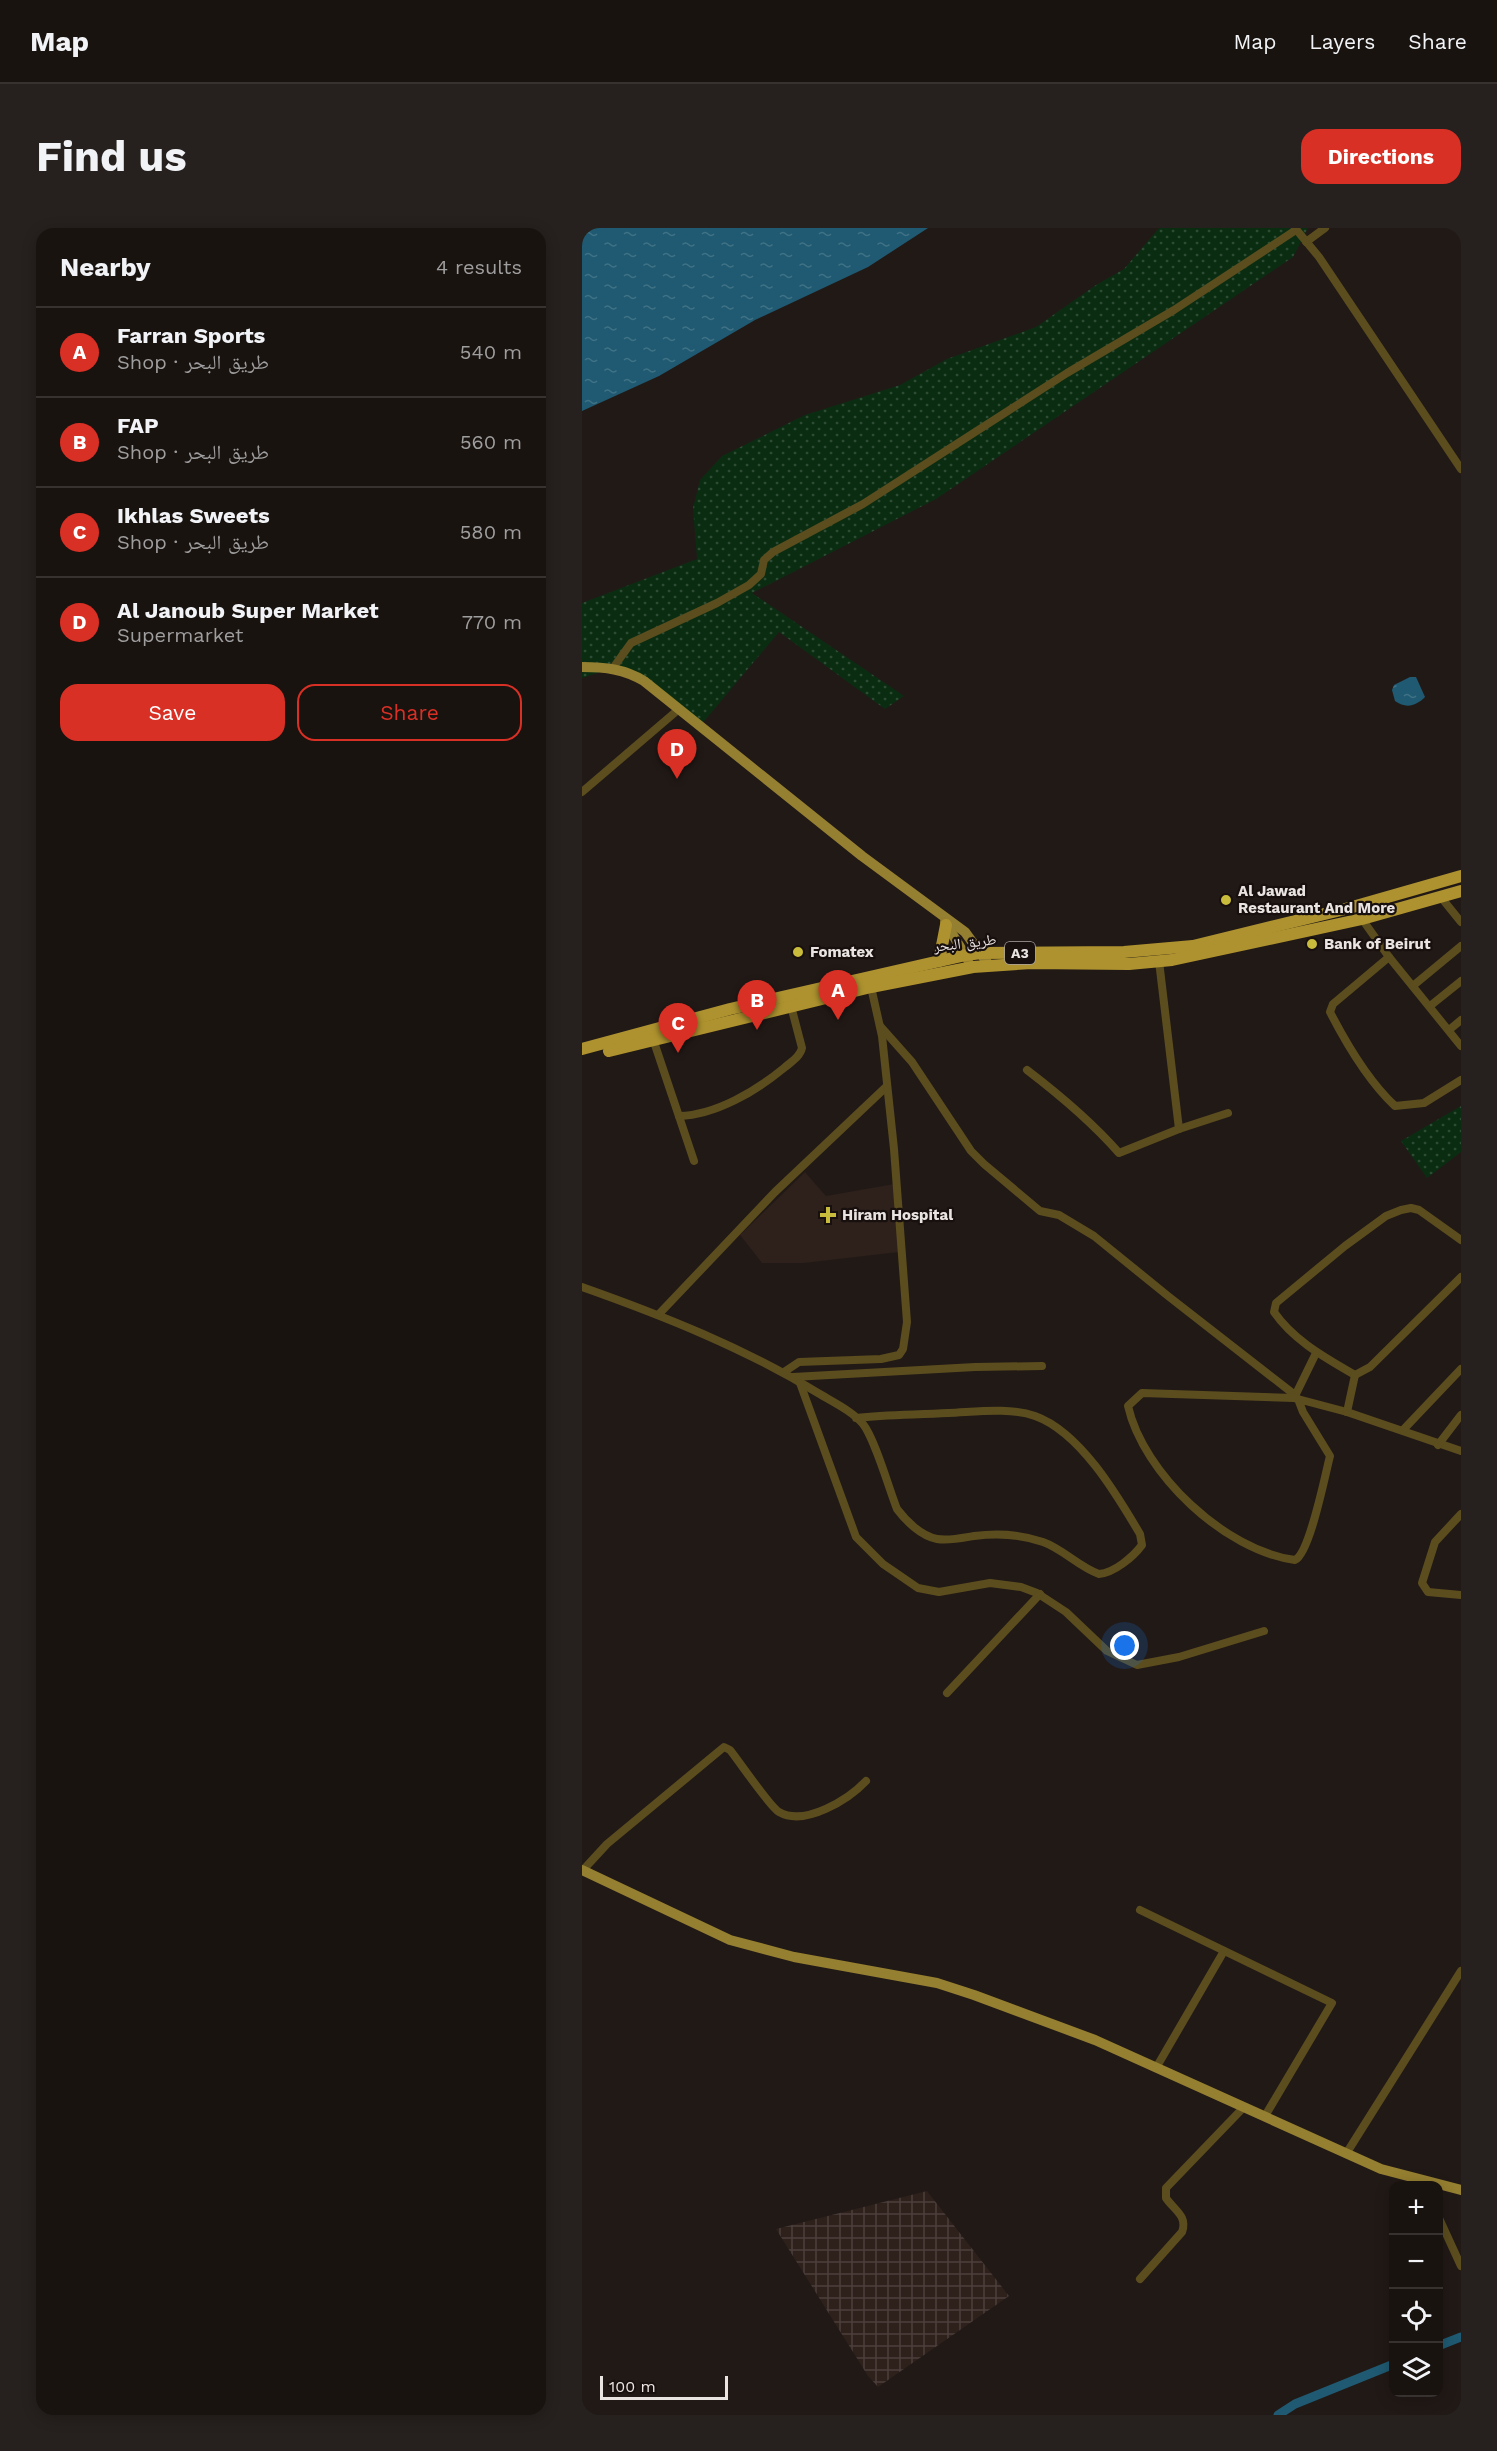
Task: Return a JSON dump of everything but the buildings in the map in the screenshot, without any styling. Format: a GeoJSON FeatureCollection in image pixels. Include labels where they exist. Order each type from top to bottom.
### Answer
{"type":"FeatureCollection","features":[{"type":"Feature","properties":{"kind":"highway","name":"طريق البحر"},"geometry":{"type":"LineString","coordinates":[[582,1049],[730,1009],[966,955],[1124,952],[1193,946],[1349,908],[1461,876]]}},
{"type":"Feature","properties":{"kind":"highway","name":"طريق البحر"},"geometry":{"type":"LineString","coordinates":[[582,1058],[871,987],[973,967],[1031,963],[1129,964],[1159,961],[1222,950],[1362,919],[1461,891]]}},
{"type":"Feature","properties":{"kind":"highway"},"geometry":{"type":"LineString","coordinates":[[939,961],[945,922]]}},
{"type":"Feature","properties":{"kind":"main road"},"geometry":{"type":"LineString","coordinates":[[582,667],[613,668],[631,673],[644,681],[945,922],[964,932],[989,965]]}},
{"type":"Feature","properties":{"kind":"main road"},"geometry":{"type":"LineString","coordinates":[[945,922],[973,967]]}},
{"type":"Feature","properties":{"kind":"main road"},"geometry":{"type":"LineString","coordinates":[[582,1870],[730,1940],[794,1957],[937,1983],[1095,2040],[1346,2154],[1381,2169],[1421,2181]]}},
{"type":"Feature","properties":{"kind":"main road"},"geometry":{"type":"LineString","coordinates":[[1443,2187],[1461,2190]]}},
{"type":"Feature","properties":{"kind":"street"},"geometry":{"type":"LineString","coordinates":[[1306,242],[1325,228]]}},
{"type":"Feature","properties":{"kind":"street"},"geometry":{"type":"LineString","coordinates":[[613,668],[631,643],[717,603],[749,585],[761,574],[764,561],[772,552],[863,504],[1067,373],[1213,285],[1295,229],[1386,356],[1461,469]]}},
{"type":"Feature","properties":{"kind":"street"},"geometry":{"type":"LineString","coordinates":[[582,792],[679,709]]}},
{"type":"Feature","properties":{"kind":"street"},"geometry":{"type":"LineString","coordinates":[[1440,896],[1461,922]]}},
{"type":"Feature","properties":{"kind":"street"},"geometry":{"type":"LineString","coordinates":[[1362,919],[1389,957],[1414,985],[1461,1046]]}},
{"type":"Feature","properties":{"kind":"street"},"geometry":{"type":"LineString","coordinates":[[1414,985],[1461,946]]}},
{"type":"Feature","properties":{"kind":"street"},"geometry":{"type":"LineString","coordinates":[[1389,957],[1333,1004],[1330,1012],[1338,1027],[1372,1080],[1395,1106],[1424,1103],[1461,1080]]}},
{"type":"Feature","properties":{"kind":"street"},"geometry":{"type":"LineString","coordinates":[[1159,961],[1179,1129]]}},
{"type":"Feature","properties":{"kind":"street"},"geometry":{"type":"LineString","coordinates":[[1430,1006],[1461,981]]}},
{"type":"Feature","properties":{"kind":"street"},"geometry":{"type":"LineString","coordinates":[[784,1372],[799,1362],[881,1359],[899,1355],[903,1349],[907,1322],[894,1149],[880,1026],[871,987]]}},
{"type":"Feature","properties":{"kind":"street"},"geometry":{"type":"LineString","coordinates":[[679,1116],[696,1113],[757,1090],[797,1057],[802,1048],[791,1006]]}},
{"type":"Feature","properties":{"kind":"street"},"geometry":{"type":"LineString","coordinates":[[1449,1030],[1461,1020]]}},
{"type":"Feature","properties":{"kind":"street"},"geometry":{"type":"LineString","coordinates":[[880,1026],[912,1062],[971,1151],[984,1164],[1040,1211],[1059,1215],[1094,1236],[1296,1397],[1330,1456],[1311,1529],[1302,1554],[1295,1560],[1240,1540],[1188,1503],[1156,1465],[1132,1425],[1128,1406],[1142,1393],[1296,1397],[1403,1430],[1461,1451]]}},
{"type":"Feature","properties":{"kind":"street"},"geometry":{"type":"LineString","coordinates":[[653,1039],[694,1161]]}},
{"type":"Feature","properties":{"kind":"street"},"geometry":{"type":"LineString","coordinates":[[1027,1070],[1064,1098],[1096,1127],[1119,1153],[1227,1113]]}},
{"type":"Feature","properties":{"kind":"street"},"geometry":{"type":"LineString","coordinates":[[659,1314],[775,1191],[886,1087]]}},
{"type":"Feature","properties":{"kind":"street"},"geometry":{"type":"LineString","coordinates":[[1355,1375],[1316,1353],[1279,1320],[1273,1308],[1281,1297],[1386,1216],[1411,1208],[1431,1217],[1461,1240]]}},
{"type":"Feature","properties":{"kind":"street"},"geometry":{"type":"LineString","coordinates":[[1347,1412],[1355,1375],[1370,1367],[1461,1277]]}},
{"type":"Feature","properties":{"kind":"street"},"geometry":{"type":"LineString","coordinates":[[582,1287],[659,1314],[715,1338],[784,1372],[856,1418],[868,1432],[897,1509],[905,1519],[929,1537],[945,1540],[1002,1534],[1017,1536],[1042,1542],[1064,1552],[1099,1574],[1112,1569],[1142,1545],[1140,1534],[1104,1477],[1074,1444],[1046,1421],[1021,1413],[993,1412],[896,1414],[856,1418]]}},
{"type":"Feature","properties":{"kind":"street"},"geometry":{"type":"LineString","coordinates":[[1296,1397],[1316,1353]]}},
{"type":"Feature","properties":{"kind":"street"},"geometry":{"type":"LineString","coordinates":[[796,1380],[965,1367],[1042,1366]]}},
{"type":"Feature","properties":{"kind":"street"},"geometry":{"type":"LineString","coordinates":[[1403,1430],[1461,1369]]}},
{"type":"Feature","properties":{"kind":"street"},"geometry":{"type":"LineString","coordinates":[[796,1380],[856,1537],[883,1564],[911,1584],[927,1591],[939,1592],[990,1583],[1021,1587],[1040,1594],[1066,1612],[1107,1651],[1137,1665],[1179,1657],[1264,1631]]}},
{"type":"Feature","properties":{"kind":"street"},"geometry":{"type":"LineString","coordinates":[[1438,1444],[1461,1415]]}},
{"type":"Feature","properties":{"kind":"street"},"geometry":{"type":"LineString","coordinates":[[1461,1514],[1435,1542],[1422,1583],[1428,1592],[1461,1594]]}},
{"type":"Feature","properties":{"kind":"street"},"geometry":{"type":"LineString","coordinates":[[947,1693],[1020,1618],[1040,1594]]}},
{"type":"Feature","properties":{"kind":"street"},"geometry":{"type":"LineString","coordinates":[[582,1870],[607,1844],[724,1747],[730,1750],[778,1812],[793,1816],[811,1815],[828,1808],[860,1788],[866,1781]]}},
{"type":"Feature","properties":{"kind":"street"},"geometry":{"type":"LineString","coordinates":[[1140,1910],[1332,2003],[1265,2116]]}},
{"type":"Feature","properties":{"kind":"street"},"geometry":{"type":"LineString","coordinates":[[1156,2068],[1224,1951]]}},
{"type":"Feature","properties":{"kind":"street"},"geometry":{"type":"LineString","coordinates":[[1346,2154],[1461,1971]]}},
{"type":"Feature","properties":{"kind":"street"},"geometry":{"type":"LineString","coordinates":[[1140,2279],[1182,2232],[1185,2224],[1184,2219],[1166,2198],[1166,2188],[1243,2108]]}},
{"type":"Feature","properties":{"kind":"street"},"geometry":{"type":"LineString","coordinates":[[1443,2227],[1461,2266]]}},
{"type":"Feature","properties":{"kind":"shaded area","name":"Hiram Hospital"},"geometry":{"type":"Polygon","coordinates":[[[805,1172],[826,1196],[894,1184],[899,1252],[804,1263],[762,1263],[740,1235],[805,1172]]]}},
{"type":"Feature","properties":{"kind":"shaded area"},"geometry":{"type":"Polygon","coordinates":[[[927,2191],[1009,2296],[878,2387],[868,2376],[776,2229],[927,2191]]]}},
{"type":"Feature","properties":{"kind":"green space"},"geometry":{"type":"Polygon","coordinates":[[[1159,228],[1308,228],[1293,257],[936,499],[752,593],[904,696],[885,709],[779,632],[700,726],[662,694],[613,668],[582,678],[582,603],[697,559],[693,508],[700,480],[722,456],[805,415],[900,385],[947,359],[1036,327],[1096,285],[1124,269],[1159,228]]]}},
{"type":"Feature","properties":{"kind":"green space"},"geometry":{"type":"Polygon","coordinates":[[[1461,1106],[1461,1152],[1427,1178],[1401,1141],[1461,1106]]]}},
{"type":"Feature","properties":{"kind":"water"},"geometry":{"type":"Polygon","coordinates":[[[582,228],[928,228],[868,267],[755,320],[659,376],[582,411],[582,228]]]}},
{"type":"Feature","properties":{"kind":"water"},"geometry":{"type":"Polygon","coordinates":[[[1410,677],[1416,677],[1425,697],[1418,703],[1407,706],[1395,701],[1392,690],[1394,685],[1410,677]]]}},
{"type":"Feature","properties":{"kind":"waterway"},"geometry":{"type":"LineString","coordinates":[[1443,2344],[1461,2337]]}},
{"type":"Feature","properties":{"kind":"waterway"},"geometry":{"type":"LineString","coordinates":[[1278,2415],[1295,2404],[1389,2366]]}},
{"type":"Feature","properties":{"kind":"place","name":"Al Janoub Super Market"},"geometry":{"type":"Point","coordinates":[677,779]}},
{"type":"Feature","properties":{"kind":"place","name":"Al Jawad Restaurant And More"},"geometry":{"type":"Point","coordinates":[1226,900]}},
{"type":"Feature","properties":{"kind":"place","name":"Bank of Beirut"},"geometry":{"type":"Point","coordinates":[1312,944]}},
{"type":"Feature","properties":{"kind":"place","name":"Fomatex"},"geometry":{"type":"Point","coordinates":[798,952]}},
{"type":"Feature","properties":{"kind":"place","name":"Farran Sports"},"geometry":{"type":"Point","coordinates":[838,1020]}},
{"type":"Feature","properties":{"kind":"place","name":"FAP"},"geometry":{"type":"Point","coordinates":[757,1030]}},
{"type":"Feature","properties":{"kind":"place","name":"Ikhlas Sweets"},"geometry":{"type":"Point","coordinates":[678,1053]}},
{"type":"Feature","properties":{"kind":"place","name":"Hiram Hospital"},"geometry":{"type":"Point","coordinates":[828,1215]}}]}
